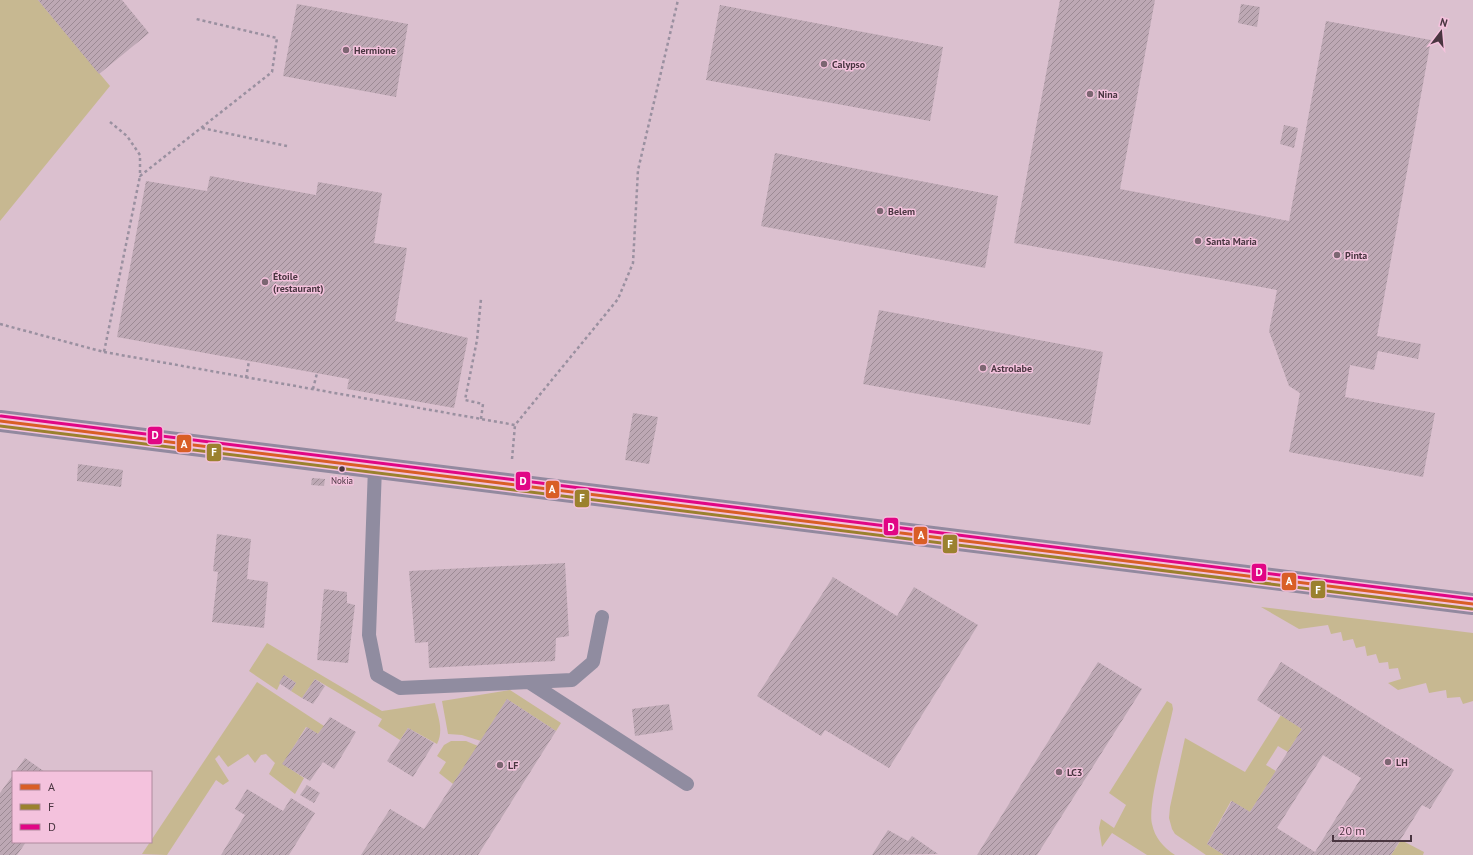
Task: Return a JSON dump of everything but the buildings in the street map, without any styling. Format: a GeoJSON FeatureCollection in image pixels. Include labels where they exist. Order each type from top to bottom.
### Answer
{"type":"FeatureCollection","features":[{"type":"Feature","properties":{"kind":"street"},"geometry":{"type":"LineString","coordinates":[[0,421],[1473,604]]}},
{"type":"Feature","properties":{"kind":"lane"},"geometry":{"type":"LineString","coordinates":[[375,467],[369,635],[377,675],[400,688],[572,680],[593,662],[602,617]]}},
{"type":"Feature","properties":{"kind":"lane"},"geometry":{"type":"LineString","coordinates":[[529,682],[687,784]]}},
{"type":"Feature","properties":{"kind":"path"},"geometry":{"type":"LineString","coordinates":[[512,459],[515,425],[618,298],[632,263],[638,170],[678,0]]}},
{"type":"Feature","properties":{"kind":"path"},"geometry":{"type":"LineString","coordinates":[[140,176],[272,72],[277,38],[196,19]]}},
{"type":"Feature","properties":{"kind":"path"},"geometry":{"type":"LineString","coordinates":[[104,352],[140,176],[140,156],[127,136],[110,122]]}},
{"type":"Feature","properties":{"kind":"path"},"geometry":{"type":"LineString","coordinates":[[202,128],[287,146]]}},
{"type":"Feature","properties":{"kind":"path"},"geometry":{"type":"LineString","coordinates":[[481,299],[477,340],[465,400],[482,404],[481,419]]}},
{"type":"Feature","properties":{"kind":"path"},"geometry":{"type":"LineString","coordinates":[[0,324],[104,352],[515,425]]}},
{"type":"Feature","properties":{"kind":"path"},"geometry":{"type":"LineString","coordinates":[[246,378],[249,361]]}},
{"type":"Feature","properties":{"kind":"path"},"geometry":{"type":"LineString","coordinates":[[314,389],[317,373]]}},
{"type":"Feature","properties":{"kind":"shaded area"},"geometry":{"type":"Polygon","coordinates":[[[0,0],[38,0],[110,86],[0,221],[0,0]]]}},
{"type":"Feature","properties":{"kind":"shaded area"},"geometry":{"type":"Polygon","coordinates":[[[1261,607],[1473,633],[1473,701],[1463,704],[1460,697],[1447,698],[1446,690],[1429,693],[1426,683],[1398,690],[1388,683],[1401,679],[1398,668],[1389,669],[1388,662],[1379,663],[1376,654],[1367,656],[1365,646],[1356,648],[1353,639],[1343,641],[1341,632],[1331,634],[1328,625],[1299,629],[1261,607]]]}},
{"type":"Feature","properties":{"kind":"shaded area"},"geometry":{"type":"Polygon","coordinates":[[[267,643],[382,711],[435,703],[440,729],[437,744],[408,728],[400,740],[378,726],[382,719],[315,679],[302,698],[291,691],[296,683],[284,675],[277,690],[249,671],[267,643]]]}},
{"type":"Feature","properties":{"kind":"shaded area"},"geometry":{"type":"Polygon","coordinates":[[[257,682],[324,726],[318,734],[306,727],[283,764],[304,778],[295,794],[269,774],[275,763],[266,754],[261,755],[255,763],[248,754],[228,767],[219,755],[215,759],[229,781],[223,785],[216,780],[167,855],[142,854],[149,843],[152,843],[152,839],[257,682]]]}},
{"type":"Feature","properties":{"kind":"shaded area"},"geometry":{"type":"Polygon","coordinates":[[[510,690],[561,723],[556,731],[507,699],[481,741],[462,735],[448,734],[442,701],[510,690]]]}},
{"type":"Feature","properties":{"kind":"shaded area"},"geometry":{"type":"Polygon","coordinates":[[[1167,701],[1172,704],[1173,709],[1155,785],[1151,814],[1153,829],[1157,838],[1175,855],[1147,855],[1112,833],[1102,847],[1099,828],[1101,819],[1114,828],[1126,805],[1109,793],[1167,701]]]}},
{"type":"Feature","properties":{"kind":"shaded area"},"geometry":{"type":"Polygon","coordinates":[[[1281,715],[1302,729],[1288,752],[1278,746],[1266,765],[1276,771],[1250,812],[1231,801],[1207,844],[1224,855],[1206,855],[1175,834],[1169,818],[1170,807],[1185,738],[1245,772],[1281,715]]]}},
{"type":"Feature","properties":{"kind":"shaded area"},"geometry":{"type":"Polygon","coordinates":[[[451,741],[466,741],[478,746],[453,784],[439,773],[446,762],[437,756],[444,745],[451,741]]]}},
{"type":"Feature","properties":{"kind":"shaded area"},"geometry":{"type":"Polygon","coordinates":[[[1401,840],[1424,852],[1423,855],[1391,855],[1401,840]]]}},
{"type":"Feature","properties":{"kind":"transit line","name":"D"},"geometry":{"type":"LineString","coordinates":[[1,416],[1473,599]]}},
{"type":"Feature","properties":{"kind":"transit line","name":"A"},"geometry":{"type":"LineString","coordinates":[[0,421],[1473,604]]}},
{"type":"Feature","properties":{"kind":"transit line","name":"F"},"geometry":{"type":"LineString","coordinates":[[0,426],[1472,609]]}},
{"type":"Feature","properties":{"kind":"place","name":"Hermione"},"geometry":{"type":"Point","coordinates":[346,50]}},
{"type":"Feature","properties":{"kind":"place","name":"Calypso"},"geometry":{"type":"Point","coordinates":[824,64]}},
{"type":"Feature","properties":{"kind":"place","name":"Nina"},"geometry":{"type":"Point","coordinates":[1090,94]}},
{"type":"Feature","properties":{"kind":"place","name":"Belem"},"geometry":{"type":"Point","coordinates":[880,211]}},
{"type":"Feature","properties":{"kind":"place","name":"Santa Maria"},"geometry":{"type":"Point","coordinates":[1198,241]}},
{"type":"Feature","properties":{"kind":"place","name":"Pinta"},"geometry":{"type":"Point","coordinates":[1337,255]}},
{"type":"Feature","properties":{"kind":"place","name":"Étoile (restaurant)"},"geometry":{"type":"Point","coordinates":[265,282]}},
{"type":"Feature","properties":{"kind":"place","name":"Astrolabe"},"geometry":{"type":"Point","coordinates":[983,368]}},
{"type":"Feature","properties":{"kind":"place","name":"Nokia"},"geometry":{"type":"Point","coordinates":[342,469]}},
{"type":"Feature","properties":{"kind":"place","name":"LH"},"geometry":{"type":"Point","coordinates":[1388,762]}},
{"type":"Feature","properties":{"kind":"place","name":"LF"},"geometry":{"type":"Point","coordinates":[500,765]}},
{"type":"Feature","properties":{"kind":"place","name":"LC3"},"geometry":{"type":"Point","coordinates":[1059,772]}}]}
